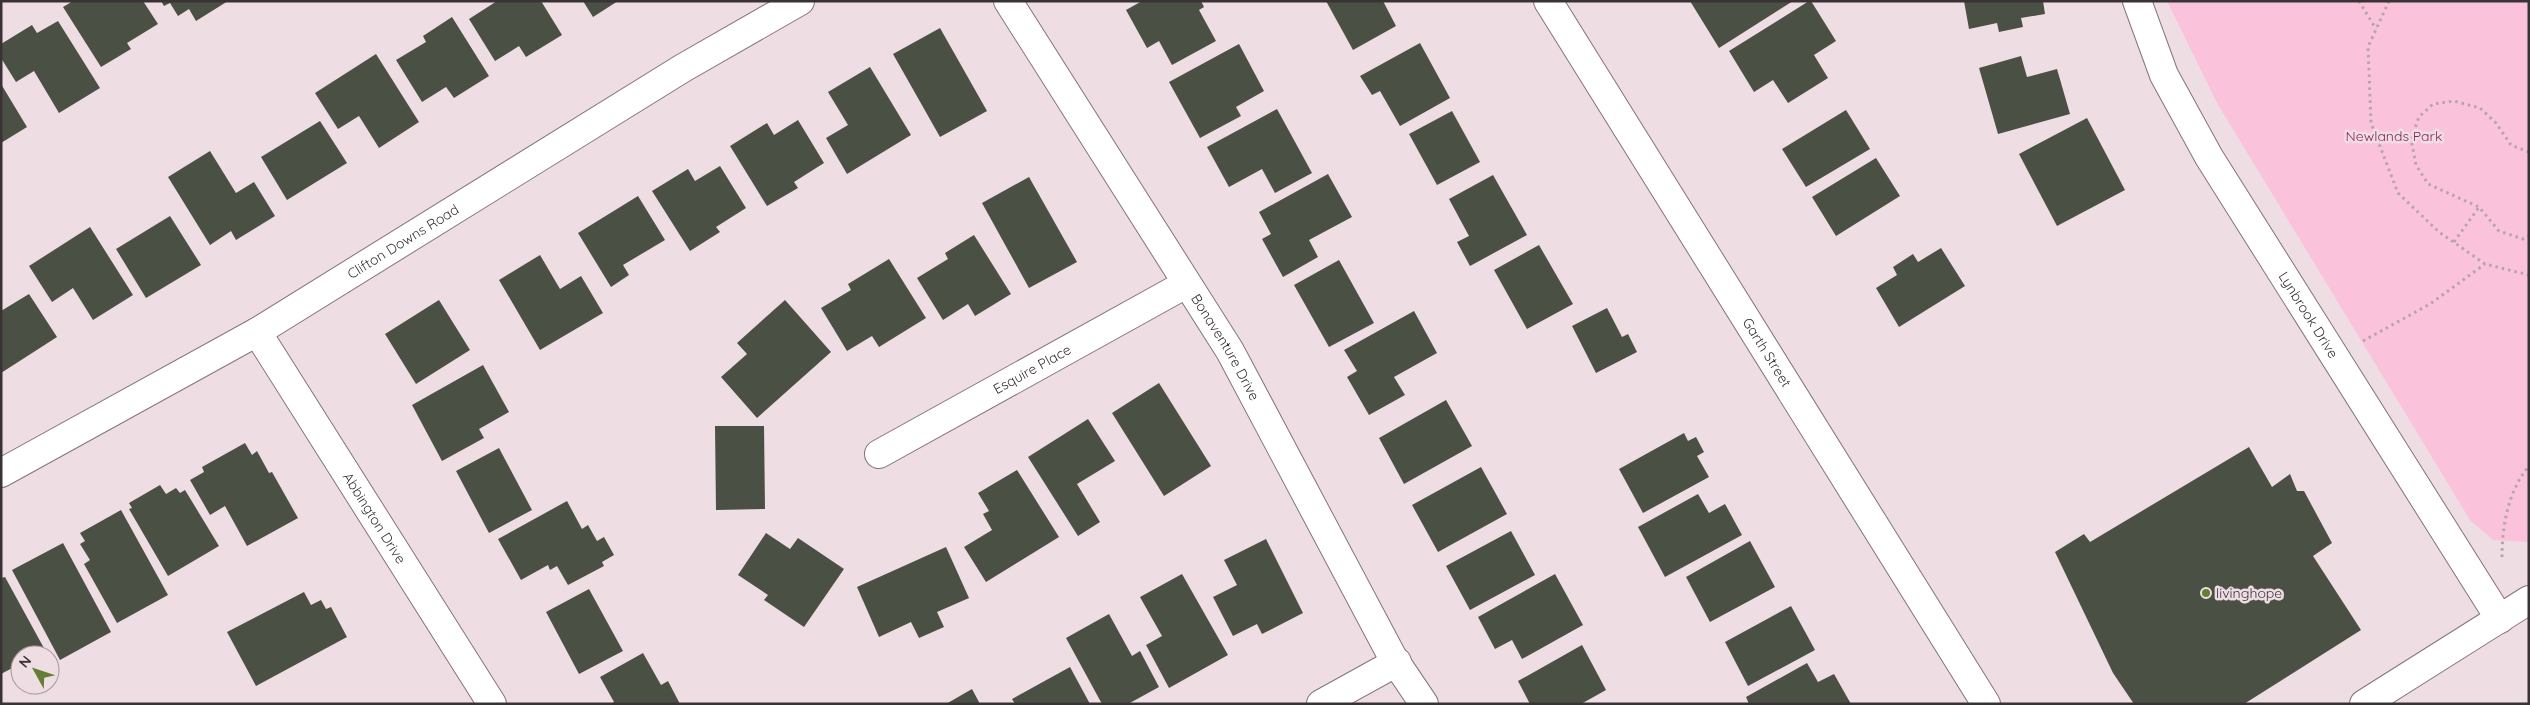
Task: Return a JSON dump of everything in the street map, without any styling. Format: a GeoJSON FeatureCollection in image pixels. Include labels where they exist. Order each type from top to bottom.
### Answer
{"type":"FeatureCollection","features":[{"type":"Feature","properties":{"kind":"street","name":"Clifton Downs Road"},"geometry":{"type":"LineString","coordinates":[[1,473],[257,332],[682,68],[800,1]]}},
{"type":"Feature","properties":{"kind":"street","name":"Bonaventure Drive"},"geometry":{"type":"LineString","coordinates":[[1008,1],[1230,351],[1397,662],[1424,704]]}},
{"type":"Feature","properties":{"kind":"street","name":"Garth Street"},"geometry":{"type":"LineString","coordinates":[[1548,1],[1986,704]]}},
{"type":"Feature","properties":{"kind":"street","name":"Lynbrook Drive"},"geometry":{"type":"LineString","coordinates":[[2137,1],[2164,75],[2204,149],[2500,619]]}},
{"type":"Feature","properties":{"kind":"street","name":"Esquire Place"},"geometry":{"type":"LineString","coordinates":[[879,454],[1186,284]]}},
{"type":"Feature","properties":{"kind":"street","name":"Abbington Drive"},"geometry":{"type":"LineString","coordinates":[[257,332],[492,704]]}},
{"type":"Feature","properties":{"kind":"street"},"geometry":{"type":"LineString","coordinates":[[2364,704],[2529,600]]}},
{"type":"Feature","properties":{"kind":"street"},"geometry":{"type":"LineString","coordinates":[[1321,704],[1397,662]]}},
{"type":"Feature","properties":{"kind":"path"},"geometry":{"type":"LineString","coordinates":[[2359,1],[2376,30]]}},
{"type":"Feature","properties":{"kind":"path"},"geometry":{"type":"LineString","coordinates":[[2389,1],[2368,47],[2371,123],[2398,193],[2439,232],[2485,264],[2529,275]]}},
{"type":"Feature","properties":{"kind":"path"},"geometry":{"type":"LineString","coordinates":[[2529,152],[2511,145],[2496,123],[2480,108],[2454,101],[2433,104],[2419,117],[2411,139],[2416,165],[2428,184],[2479,207],[2499,231],[2523,239],[2529,236]]}},
{"type":"Feature","properties":{"kind":"path"},"geometry":{"type":"LineString","coordinates":[[2454,242],[2479,207]]}},
{"type":"Feature","properties":{"kind":"path"},"geometry":{"type":"LineString","coordinates":[[2335,356],[2430,304],[2485,264]]}},
{"type":"Feature","properties":{"kind":"path"},"geometry":{"type":"LineString","coordinates":[[2502,564],[2502,536],[2507,509],[2522,474],[2529,466]]}},
{"type":"Feature","properties":{"kind":"green space","name":"Newlands Park"},"geometry":{"type":"Polygon","coordinates":[[[2167,1],[2529,1],[2529,542],[2493,540],[2470,520],[2217,103],[2167,1]]]}},
{"type":"Feature","properties":{"kind":"building"},"geometry":{"type":"Polygon","coordinates":[[[73,1],[143,1],[158,24],[127,43],[131,49],[101,67],[63,7],[73,1]]]}},
{"type":"Feature","properties":{"kind":"building"},"geometry":{"type":"Polygon","coordinates":[[[161,1],[228,1],[196,21],[189,9],[178,16],[170,3],[164,6],[161,1]]]}},
{"type":"Feature","properties":{"kind":"building"},"geometry":{"type":"Polygon","coordinates":[[[497,1],[541,1],[562,35],[526,57],[519,46],[495,61],[469,19],[497,1]]]}},
{"type":"Feature","properties":{"kind":"building"},"geometry":{"type":"Polygon","coordinates":[[[583,1],[618,1],[593,17],[583,1]]]}},
{"type":"Feature","properties":{"kind":"building"},"geometry":{"type":"Polygon","coordinates":[[[1142,1],[1201,1],[1204,7],[1199,10],[1216,41],[1172,65],[1159,41],[1147,48],[1126,10],[1142,1]]]}},
{"type":"Feature","properties":{"kind":"building"},"geometry":{"type":"Polygon","coordinates":[[[1326,1],[1383,1],[1396,26],[1353,50],[1326,1]]]}},
{"type":"Feature","properties":{"kind":"building"},"geometry":{"type":"Polygon","coordinates":[[[1690,1],[1793,1],[1719,48],[1690,1]]]}},
{"type":"Feature","properties":{"kind":"building"},"geometry":{"type":"Polygon","coordinates":[[[1811,1],[1836,41],[1814,55],[1828,78],[1788,103],[1773,80],[1754,92],[1729,51],[1811,1]]]}},
{"type":"Feature","properties":{"kind":"building"},"geometry":{"type":"Polygon","coordinates":[[[1964,1],[2043,1],[2045,14],[2021,18],[2023,27],[1999,32],[1997,23],[1969,29],[1964,1]]]}},
{"type":"Feature","properties":{"kind":"building"},"geometry":{"type":"Polygon","coordinates":[[[452,17],[489,76],[454,98],[446,87],[422,102],[396,60],[426,42],[423,36],[452,17]]]}},
{"type":"Feature","properties":{"kind":"building"},"geometry":{"type":"Polygon","coordinates":[[[58,21],[100,88],[59,113],[34,71],[16,82],[1,58],[1,44],[32,25],[37,33],[58,21]]]}},
{"type":"Feature","properties":{"kind":"building"},"geometry":{"type":"Polygon","coordinates":[[[940,28],[987,111],[940,137],[893,54],[940,28]]]}},
{"type":"Feature","properties":{"kind":"building"},"geometry":{"type":"Polygon","coordinates":[[[1420,43],[1450,98],[1400,126],[1380,91],[1372,95],[1360,76],[1420,43]]]}},
{"type":"Feature","properties":{"kind":"building"},"geometry":{"type":"Polygon","coordinates":[[[1239,44],[1264,91],[1236,107],[1241,116],[1200,138],[1169,82],[1239,44]]]}},
{"type":"Feature","properties":{"kind":"building"},"geometry":{"type":"Polygon","coordinates":[[[376,54],[419,122],[379,148],[359,116],[338,129],[315,93],[376,54]]]}},
{"type":"Feature","properties":{"kind":"building"},"geometry":{"type":"Polygon","coordinates":[[[2021,56],[2027,77],[2057,69],[2070,114],[1998,134],[1979,68],[2021,56]]]}},
{"type":"Feature","properties":{"kind":"building"},"geometry":{"type":"Polygon","coordinates":[[[870,67],[911,135],[847,174],[826,138],[848,125],[828,92],[870,67]]]}},
{"type":"Feature","properties":{"kind":"building"},"geometry":{"type":"Polygon","coordinates":[[[1,84],[27,127],[1,143],[1,84]]]}},
{"type":"Feature","properties":{"kind":"building"},"geometry":{"type":"Polygon","coordinates":[[[1277,109],[1312,173],[1275,193],[1262,169],[1229,187],[1207,147],[1277,109]]]}},
{"type":"Feature","properties":{"kind":"building"},"geometry":{"type":"Polygon","coordinates":[[[1846,110],[1870,149],[1806,187],[1782,149],[1846,110]]]}},
{"type":"Feature","properties":{"kind":"building"},"geometry":{"type":"Polygon","coordinates":[[[1452,111],[1480,162],[1437,185],[1409,134],[1452,111]]]}},
{"type":"Feature","properties":{"kind":"building"},"geometry":{"type":"Polygon","coordinates":[[[2087,118],[2125,190],[2057,226],[2019,154],[2087,118]]]}},
{"type":"Feature","properties":{"kind":"building"},"geometry":{"type":"Polygon","coordinates":[[[798,120],[824,163],[794,182],[798,188],[767,206],[730,146],[767,123],[774,135],[798,120]]]}},
{"type":"Feature","properties":{"kind":"building"},"geometry":{"type":"Polygon","coordinates":[[[320,121],[347,163],[287,200],[261,157],[320,121]]]}},
{"type":"Feature","properties":{"kind":"building"},"geometry":{"type":"Polygon","coordinates":[[[210,151],[236,193],[254,182],[275,216],[236,240],[231,231],[210,245],[168,177],[210,151]]]}},
{"type":"Feature","properties":{"kind":"building"},"geometry":{"type":"Polygon","coordinates":[[[1876,158],[1900,196],[1836,236],[1812,197],[1876,158]]]}},
{"type":"Feature","properties":{"kind":"building"},"geometry":{"type":"Polygon","coordinates":[[[720,166],[746,208],[716,227],[720,232],[690,251],[652,191],[688,169],[695,181],[720,166]]]}},
{"type":"Feature","properties":{"kind":"building"},"geometry":{"type":"Polygon","coordinates":[[[1328,174],[1352,217],[1309,240],[1318,257],[1283,277],[1262,239],[1271,234],[1259,212],[1328,174]]]}},
{"type":"Feature","properties":{"kind":"building"},"geometry":{"type":"Polygon","coordinates":[[[1493,175],[1527,235],[1470,266],[1457,242],[1469,236],[1449,199],[1493,175]]]}},
{"type":"Feature","properties":{"kind":"building"},"geometry":{"type":"Polygon","coordinates":[[[1029,177],[1077,262],[1029,288],[982,203],[1029,177]]]}},
{"type":"Feature","properties":{"kind":"building"},"geometry":{"type":"Polygon","coordinates":[[[638,196],[665,240],[623,265],[629,275],[611,287],[578,233],[638,196]]]}},
{"type":"Feature","properties":{"kind":"building"},"geometry":{"type":"Polygon","coordinates":[[[170,216],[201,265],[146,298],[116,249],[170,216]]]}},
{"type":"Feature","properties":{"kind":"building"},"geometry":{"type":"Polygon","coordinates":[[[90,227],[133,295],[93,320],[73,288],[52,302],[29,266],[90,227]]]}},
{"type":"Feature","properties":{"kind":"building"},"geometry":{"type":"Polygon","coordinates":[[[974,235],[1011,294],[975,316],[968,304],[943,320],[917,278],[948,259],[945,253],[974,235]]]}},
{"type":"Feature","properties":{"kind":"building"},"geometry":{"type":"Polygon","coordinates":[[[1539,245],[1573,304],[1527,329],[1494,270],[1539,245]]]}},
{"type":"Feature","properties":{"kind":"building"},"geometry":{"type":"Polygon","coordinates":[[[1941,248],[1965,286],[1899,327],[1876,288],[1897,275],[1893,267],[1913,254],[1918,262],[1941,248]]]}},
{"type":"Feature","properties":{"kind":"building"},"geometry":{"type":"Polygon","coordinates":[[[540,255],[560,289],[581,276],[603,313],[540,350],[499,280],[540,255]]]}},
{"type":"Feature","properties":{"kind":"building"},"geometry":{"type":"Polygon","coordinates":[[[889,259],[926,318],[879,347],[872,336],[847,351],[821,308],[851,290],[848,284],[889,259]]]}},
{"type":"Feature","properties":{"kind":"building"},"geometry":{"type":"Polygon","coordinates":[[[1339,260],[1374,323],[1329,347],[1294,285],[1339,260]]]}},
{"type":"Feature","properties":{"kind":"building"},"geometry":{"type":"Polygon","coordinates":[[[29,294],[57,337],[1,373],[1,311],[29,294]]]}},
{"type":"Feature","properties":{"kind":"building"},"geometry":{"type":"Polygon","coordinates":[[[439,300],[470,350],[416,384],[385,334],[439,300]]]}},
{"type":"Feature","properties":{"kind":"building"},"geometry":{"type":"Polygon","coordinates":[[[785,300],[831,352],[757,418],[721,377],[747,354],[737,343],[785,300]]]}},
{"type":"Feature","properties":{"kind":"building"},"geometry":{"type":"Polygon","coordinates":[[[1607,308],[1622,337],[1628,334],[1637,352],[1596,373],[1572,326],[1607,308]]]}},
{"type":"Feature","properties":{"kind":"building"},"geometry":{"type":"Polygon","coordinates":[[[1414,311],[1437,353],[1394,377],[1405,395],[1369,415],[1347,377],[1357,371],[1344,350],[1414,311]]]}},
{"type":"Feature","properties":{"kind":"building"},"geometry":{"type":"Polygon","coordinates":[[[483,365],[509,412],[479,429],[484,438],[442,461],[412,405],[483,365]]]}},
{"type":"Feature","properties":{"kind":"building"},"geometry":{"type":"Polygon","coordinates":[[[1159,383],[1211,466],[1164,496],[1112,413],[1159,383]]]}},
{"type":"Feature","properties":{"kind":"building"},"geometry":{"type":"Polygon","coordinates":[[[1446,400],[1472,446],[1404,484],[1379,438],[1446,400]]]}},
{"type":"Feature","properties":{"kind":"building"},"geometry":{"type":"Polygon","coordinates":[[[1088,419],[1115,461],[1077,484],[1100,522],[1078,536],[1028,457],[1088,419]]]}},
{"type":"Feature","properties":{"kind":"building"},"geometry":{"type":"Polygon","coordinates":[[[715,426],[764,426],[765,509],[716,510],[715,426]]]}},
{"type":"Feature","properties":{"kind":"building"},"geometry":{"type":"Polygon","coordinates":[[[1684,433],[1688,441],[1696,437],[1704,452],[1697,456],[1709,477],[1643,513],[1619,469],[1684,433]]]}},
{"type":"Feature","properties":{"kind":"building"},"geometry":{"type":"Polygon","coordinates":[[[245,443],[252,455],[257,451],[269,473],[272,472],[298,518],[247,546],[225,506],[210,515],[190,480],[204,472],[202,467],[245,443]]]}},
{"type":"Feature","properties":{"kind":"building","name":"livinghope"},"geometry":{"type":"Polygon","coordinates":[[[2249,447],[2272,487],[2290,474],[2297,491],[2304,491],[2332,543],[2313,556],[2361,630],[2244,704],[2134,704],[2113,673],[2055,552],[2084,534],[2090,542],[2249,447]]]}},
{"type":"Feature","properties":{"kind":"building"},"geometry":{"type":"Polygon","coordinates":[[[499,448],[532,510],[489,533],[456,471],[499,448]]]}},
{"type":"Feature","properties":{"kind":"building"},"geometry":{"type":"Polygon","coordinates":[[[1481,467],[1507,514],[1438,552],[1412,505],[1481,467]]]}},
{"type":"Feature","properties":{"kind":"building"},"geometry":{"type":"Polygon","coordinates":[[[1017,470],[1059,537],[986,582],[964,547],[992,530],[983,514],[989,511],[978,493],[1017,470]]]}},
{"type":"Feature","properties":{"kind":"building"},"geometry":{"type":"Polygon","coordinates":[[[160,485],[166,494],[176,488],[180,493],[185,490],[219,546],[168,576],[129,509],[132,508],[129,503],[160,485]]]}},
{"type":"Feature","properties":{"kind":"building"},"geometry":{"type":"Polygon","coordinates":[[[1698,494],[1709,513],[1725,504],[1742,535],[1665,577],[1638,527],[1698,494]]]}},
{"type":"Feature","properties":{"kind":"building"},"geometry":{"type":"Polygon","coordinates":[[[567,501],[582,529],[588,525],[597,541],[604,537],[614,555],[602,562],[604,566],[568,585],[557,566],[550,570],[548,565],[521,580],[498,539],[567,501]]]}},
{"type":"Feature","properties":{"kind":"building"},"geometry":{"type":"Polygon","coordinates":[[[121,510],[168,595],[117,623],[84,564],[90,560],[80,544],[85,541],[80,533],[121,510]]]}},
{"type":"Feature","properties":{"kind":"building"},"geometry":{"type":"Polygon","coordinates":[[[1511,531],[1535,575],[1470,610],[1446,566],[1511,531]]]}},
{"type":"Feature","properties":{"kind":"building"},"geometry":{"type":"Polygon","coordinates":[[[766,533],[790,549],[798,538],[844,569],[804,627],[764,600],[768,595],[738,575],[766,533]]]}},
{"type":"Feature","properties":{"kind":"building"},"geometry":{"type":"Polygon","coordinates":[[[1266,539],[1303,613],[1262,634],[1257,624],[1233,636],[1213,597],[1237,585],[1224,560],[1266,539]]]}},
{"type":"Feature","properties":{"kind":"building"},"geometry":{"type":"Polygon","coordinates":[[[1750,541],[1775,587],[1710,622],[1686,577],[1750,541]]]}},
{"type":"Feature","properties":{"kind":"building"},"geometry":{"type":"Polygon","coordinates":[[[63,543],[111,632],[60,660],[60,645],[52,645],[12,570],[63,543]]]}},
{"type":"Feature","properties":{"kind":"building"},"geometry":{"type":"Polygon","coordinates":[[[946,547],[969,598],[937,612],[944,627],[919,638],[911,622],[879,637],[857,587],[946,547]]]}},
{"type":"Feature","properties":{"kind":"building"},"geometry":{"type":"Polygon","coordinates":[[[1182,574],[1228,655],[1169,688],[1146,645],[1162,636],[1140,597],[1182,574]]]}},
{"type":"Feature","properties":{"kind":"building"},"geometry":{"type":"Polygon","coordinates":[[[1555,574],[1583,625],[1522,659],[1512,640],[1495,649],[1478,617],[1555,574]]]}},
{"type":"Feature","properties":{"kind":"building"},"geometry":{"type":"Polygon","coordinates":[[[5,577],[42,645],[10,645],[10,669],[1,674],[1,578],[5,577]]]}},
{"type":"Feature","properties":{"kind":"building"},"geometry":{"type":"Polygon","coordinates":[[[589,589],[623,651],[579,674],[546,612],[589,589]]]}},
{"type":"Feature","properties":{"kind":"building"},"geometry":{"type":"Polygon","coordinates":[[[304,592],[311,605],[321,600],[326,609],[331,607],[347,637],[256,686],[227,632],[304,592]]]}},
{"type":"Feature","properties":{"kind":"building"},"geometry":{"type":"Polygon","coordinates":[[[1791,606],[1815,650],[1748,686],[1725,642],[1791,606]]]}},
{"type":"Feature","properties":{"kind":"building"},"geometry":{"type":"Polygon","coordinates":[[[1109,614],[1132,656],[1140,651],[1159,687],[1128,704],[1102,704],[1066,638],[1109,614]]]}},
{"type":"Feature","properties":{"kind":"building"},"geometry":{"type":"Polygon","coordinates":[[[1582,645],[1606,690],[1581,704],[1530,704],[1518,681],[1582,645]]]}},
{"type":"Feature","properties":{"kind":"building"},"geometry":{"type":"Polygon","coordinates":[[[643,653],[661,685],[668,681],[680,704],[611,704],[614,702],[600,677],[643,653]]]}},
{"type":"Feature","properties":{"kind":"building"},"geometry":{"type":"Polygon","coordinates":[[[1807,663],[1818,682],[1834,674],[1851,704],[1749,704],[1746,697],[1807,663]]]}},
{"type":"Feature","properties":{"kind":"building"},"geometry":{"type":"Polygon","coordinates":[[[1070,667],[1090,704],[1015,704],[1012,699],[1070,667]]]}},
{"type":"Feature","properties":{"kind":"building"},"geometry":{"type":"Polygon","coordinates":[[[972,689],[980,704],[946,704],[972,689]]]}},
{"type":"Feature","properties":{"kind":"place","name":"livinghope"},"geometry":{"type":"Point","coordinates":[2206,593]}}]}
